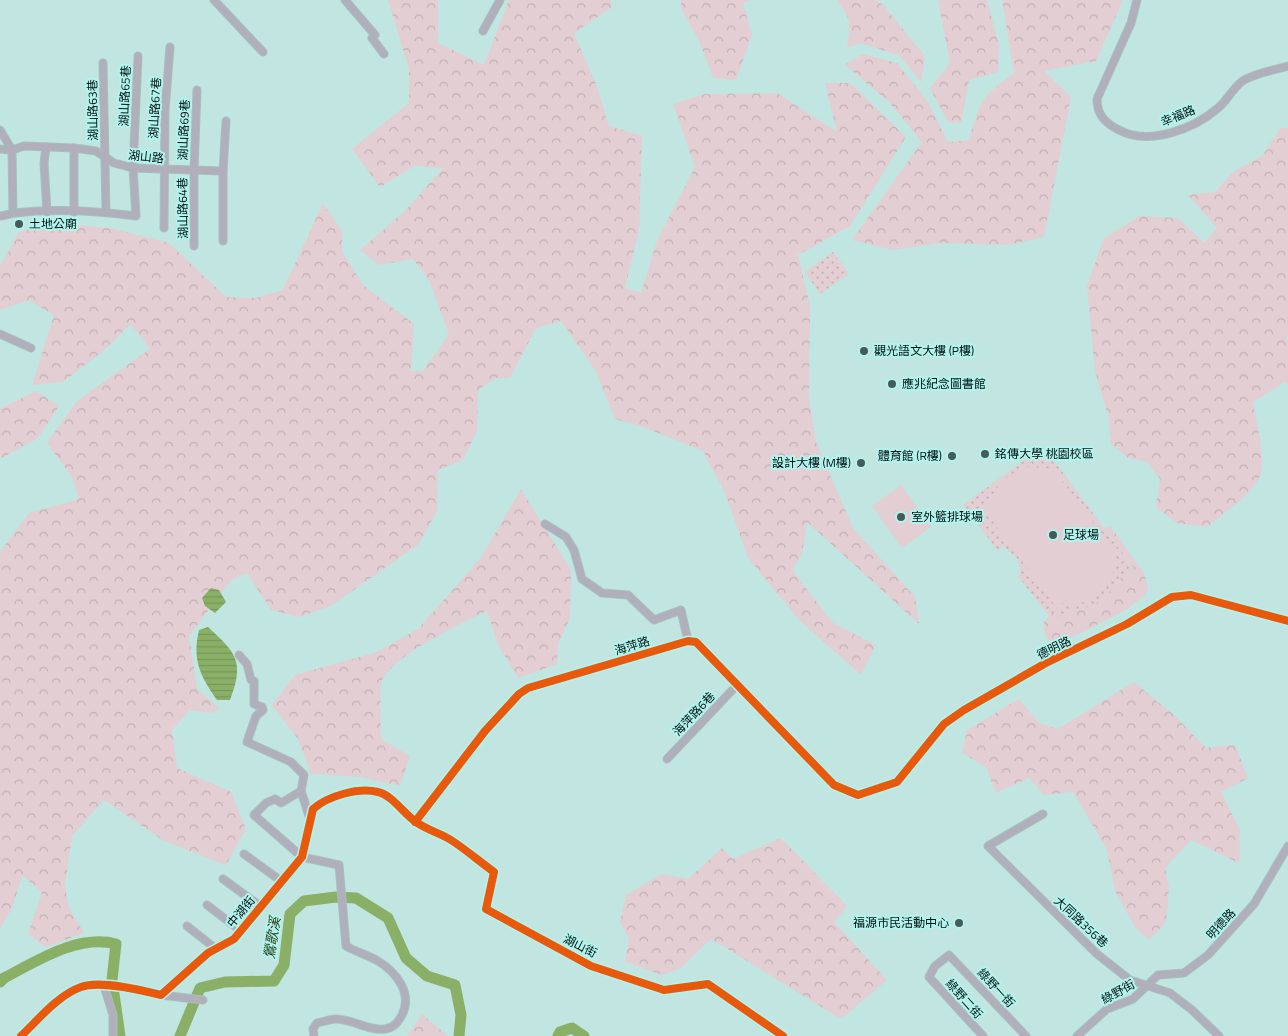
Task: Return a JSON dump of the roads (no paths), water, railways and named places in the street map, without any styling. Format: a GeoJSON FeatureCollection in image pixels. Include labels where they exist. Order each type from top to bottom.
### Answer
{"type":"FeatureCollection","features":[{"type":"Feature","properties":{"kind":"street"},"geometry":{"type":"LineString","coordinates":[[214,0],[263,52]]}},
{"type":"Feature","properties":{"kind":"street"},"geometry":{"type":"LineString","coordinates":[[344,0],[375,35],[372,38],[384,54]]}},
{"type":"Feature","properties":{"kind":"street"},"geometry":{"type":"LineString","coordinates":[[483,31],[500,0]]}},
{"type":"Feature","properties":{"kind":"street","name":"幸福路"},"geometry":{"type":"LineString","coordinates":[[1137,0],[1131,23],[1097,99],[1097,110],[1106,124],[1128,135],[1160,135],[1179,130],[1218,109],[1242,82],[1288,66]]}},
{"type":"Feature","properties":{"kind":"street","name":"湖山路67巷"},"geometry":{"type":"LineString","coordinates":[[164,228],[166,110],[170,47]]}},
{"type":"Feature","properties":{"kind":"street","name":"湖山路65巷"},"geometry":{"type":"LineString","coordinates":[[106,212],[136,216],[134,168],[138,56]]}},
{"type":"Feature","properties":{"kind":"street","name":"湖山路63巷"},"geometry":{"type":"LineString","coordinates":[[103,64],[106,212]]}},
{"type":"Feature","properties":{"kind":"street","name":"湖山路69巷"},"geometry":{"type":"LineString","coordinates":[[194,170],[197,90]]}},
{"type":"Feature","properties":{"kind":"street"},"geometry":{"type":"LineString","coordinates":[[224,241],[223,171],[226,121]]}},
{"type":"Feature","properties":{"kind":"street"},"geometry":{"type":"LineString","coordinates":[[0,130],[12,150],[13,213]]}},
{"type":"Feature","properties":{"kind":"street","name":"湖山路"},"geometry":{"type":"LineString","coordinates":[[0,149],[12,150],[24,146],[74,148],[96,151],[114,163],[134,168],[223,171]]}},
{"type":"Feature","properties":{"kind":"street"},"geometry":{"type":"LineString","coordinates":[[46,146],[44,163],[47,212]]}},
{"type":"Feature","properties":{"kind":"street"},"geometry":{"type":"LineString","coordinates":[[74,148],[74,212]]}},
{"type":"Feature","properties":{"kind":"street","name":"湖山路64巷"},"geometry":{"type":"LineString","coordinates":[[194,170],[194,246]]}},
{"type":"Feature","properties":{"kind":"street"},"geometry":{"type":"LineString","coordinates":[[0,216],[13,213],[106,212]]}},
{"type":"Feature","properties":{"kind":"street"},"geometry":{"type":"LineString","coordinates":[[0,334],[31,348]]}},
{"type":"Feature","properties":{"kind":"street"},"geometry":{"type":"LineString","coordinates":[[545,524],[566,537],[574,550],[582,579],[602,593],[628,595],[654,620],[681,610],[688,641],[696,642],[738,684]]}},
{"type":"Feature","properties":{"kind":"street","name":"德明路"},"geometry":{"type":"LineString","coordinates":[[738,684],[834,785],[858,795],[897,782],[944,724],[964,710],[1046,663],[1127,624],[1172,597],[1191,596],[1288,621]]}},
{"type":"Feature","properties":{"kind":"street","name":"海萍路"},"geometry":{"type":"LineString","coordinates":[[415,822],[486,731],[524,691],[688,641]]}},
{"type":"Feature","properties":{"kind":"street"},"geometry":{"type":"LineString","coordinates":[[239,655],[247,664],[251,680],[254,680],[254,704],[262,707],[264,710],[256,716],[247,742],[290,762],[304,775],[301,791],[310,820]]}},
{"type":"Feature","properties":{"kind":"street","name":"海萍路6巷"},"geometry":{"type":"LineString","coordinates":[[667,760],[738,684]]}},
{"type":"Feature","properties":{"kind":"street","name":"中湖街"},"geometry":{"type":"LineString","coordinates":[[161,995],[216,949],[234,939],[241,931],[302,856],[313,809],[318,805],[352,792],[365,790],[380,792],[415,822]]}},
{"type":"Feature","properties":{"kind":"street"},"geometry":{"type":"LineString","coordinates":[[301,791],[281,803],[274,799],[266,803],[254,815],[302,856],[339,864],[346,946],[376,960],[396,976],[406,997],[403,1011],[397,1023],[391,1028],[383,1030],[336,1019],[317,1024],[313,1030],[314,1036]]}},
{"type":"Feature","properties":{"kind":"street","name":"大同路356巷"},"geometry":{"type":"LineString","coordinates":[[1043,814],[988,846],[1097,954],[1130,980],[1170,994],[1192,1010],[1219,1036]]}},
{"type":"Feature","properties":{"kind":"street","name":"湖山街"},"geometry":{"type":"LineString","coordinates":[[415,822],[431,832],[449,838],[494,872],[486,908],[591,966],[664,990],[708,984],[783,1036]]}},
{"type":"Feature","properties":{"kind":"street","name":"明德路"},"geometry":{"type":"LineString","coordinates":[[1146,987],[1158,975],[1184,972],[1208,955],[1254,904],[1288,846]]}},
{"type":"Feature","properties":{"kind":"street"},"geometry":{"type":"LineString","coordinates":[[244,854],[281,881]]}},
{"type":"Feature","properties":{"kind":"street"},"geometry":{"type":"LineString","coordinates":[[223,879],[260,906]]}},
{"type":"Feature","properties":{"kind":"street"},"geometry":{"type":"LineString","coordinates":[[207,905],[241,931]]}},
{"type":"Feature","properties":{"kind":"street"},"geometry":{"type":"LineString","coordinates":[[188,926],[216,949]]}},
{"type":"Feature","properties":{"kind":"street","name":"綠野一街"},"geometry":{"type":"LineString","coordinates":[[929,977],[935,966],[949,955],[1026,1036]]}},
{"type":"Feature","properties":{"kind":"street","name":"綠野二街"},"geometry":{"type":"LineString","coordinates":[[929,977],[983,1036]]}},
{"type":"Feature","properties":{"kind":"street"},"geometry":{"type":"LineString","coordinates":[[106,986],[113,1015],[113,1036]]}},
{"type":"Feature","properties":{"kind":"street"},"geometry":{"type":"LineString","coordinates":[[21,1036],[66,996],[80,987],[106,986],[203,1000]]}},
{"type":"Feature","properties":{"kind":"street","name":"綠野街"},"geometry":{"type":"LineString","coordinates":[[1077,1036],[1107,1009],[1133,998],[1146,987]]}},
{"type":"Feature","properties":{"kind":"waterway","name":"鶯歌溪"},"geometry":{"type":"LineString","coordinates":[[180,1036],[200,988],[225,982],[274,981],[284,965],[290,914],[304,901],[336,897],[356,898],[388,918],[406,958],[427,976],[455,985],[461,1015],[459,1036]]}},
{"type":"Feature","properties":{"kind":"waterway","name":"鶯歌溪"},"geometry":{"type":"LineString","coordinates":[[0,982],[4,978],[44,957],[73,946],[102,942],[116,944],[112,980],[120,1036]]}},
{"type":"Feature","properties":{"kind":"waterway","name":"鶯歌溪"},"geometry":{"type":"LineString","coordinates":[[558,1036],[560,1032],[572,1028],[584,1036]]}},
{"type":"Feature","properties":{"kind":"place","name":"土地公廟"},"geometry":{"type":"Point","coordinates":[19,224]}},
{"type":"Feature","properties":{"kind":"place","name":"觀光語文大樓 (P樓)"},"geometry":{"type":"Point","coordinates":[864,351]}},
{"type":"Feature","properties":{"kind":"place","name":"應兆紀念圖書館"},"geometry":{"type":"Point","coordinates":[892,384]}},
{"type":"Feature","properties":{"kind":"place","name":"銘傳大學 桃園校區"},"geometry":{"type":"Point","coordinates":[985,454]}},
{"type":"Feature","properties":{"kind":"place","name":"體育館 (R樓)"},"geometry":{"type":"Point","coordinates":[952,456]}},
{"type":"Feature","properties":{"kind":"place","name":"設計大樓 (M樓)"},"geometry":{"type":"Point","coordinates":[861,463]}},
{"type":"Feature","properties":{"kind":"place","name":"室外籃排球場"},"geometry":{"type":"Point","coordinates":[901,517]}},
{"type":"Feature","properties":{"kind":"place","name":"足球場"},"geometry":{"type":"Point","coordinates":[1053,535]}},
{"type":"Feature","properties":{"kind":"place","name":"福源市民活動中心"},"geometry":{"type":"Point","coordinates":[959,923]}}]}
